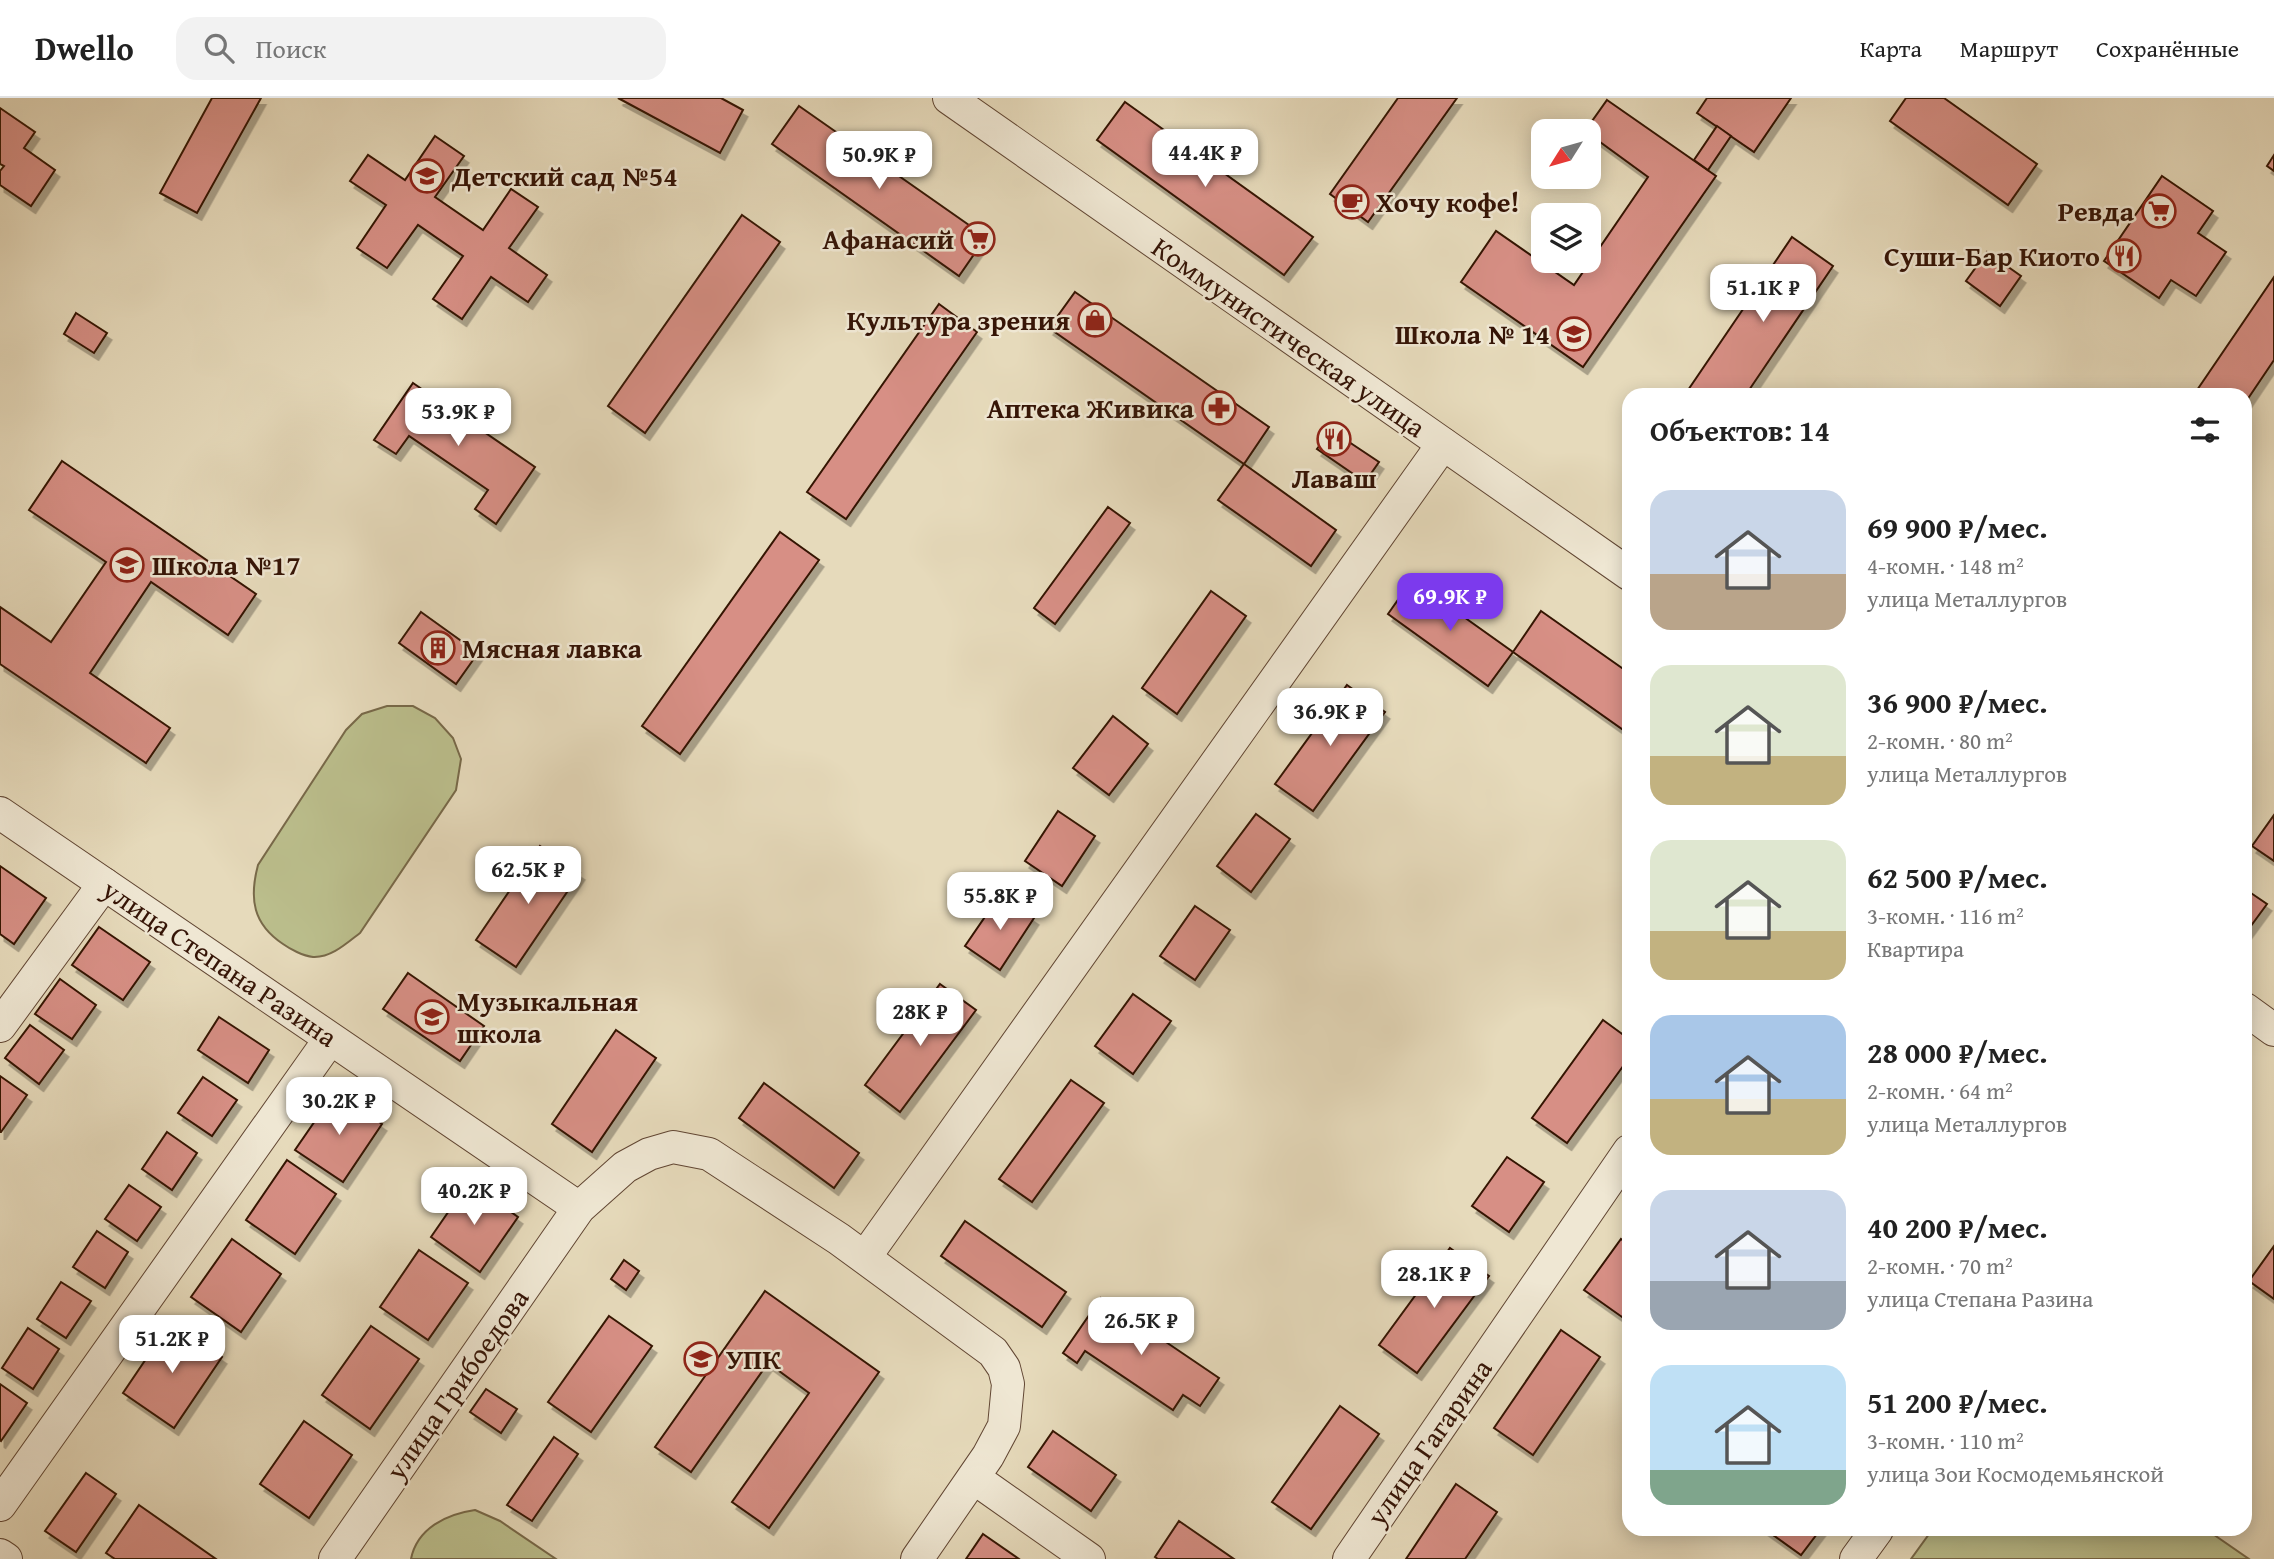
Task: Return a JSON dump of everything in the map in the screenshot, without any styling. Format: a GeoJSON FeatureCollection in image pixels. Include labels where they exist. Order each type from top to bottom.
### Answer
{"type":"FeatureCollection","features":[{"type":"Feature","properties":{"kind":"street","name":"Коммунистическая улица"},"geometry":{"type":"LineString","coordinates":[[949,98],[1622,570]]}},
{"type":"Feature","properties":{"kind":"street"},"geometry":{"type":"LineString","coordinates":[[865,1257],[1443,444]]}},
{"type":"Feature","properties":{"kind":"street","name":"улица Степана Разина"},"geometry":{"type":"LineString","coordinates":[[0,813],[579,1209]]}},
{"type":"Feature","properties":{"kind":"street"},"geometry":{"type":"LineString","coordinates":[[0,1026],[104,884]]}},
{"type":"Feature","properties":{"kind":"street"},"geometry":{"type":"LineString","coordinates":[[2252,1014],[2274,1030]]}},
{"type":"Feature","properties":{"kind":"street"},"geometry":{"type":"LineString","coordinates":[[0,1505],[330,1039]]}},
{"type":"Feature","properties":{"kind":"street","name":"улица Грибоедова"},"geometry":{"type":"LineString","coordinates":[[335,1559],[579,1209],[631,1163],[661,1150],[684,1147],[722,1161],[865,1257],[978,1339],[1004,1368],[1008,1384],[1004,1426],[974,1478],[917,1559]]}},
{"type":"Feature","properties":{"kind":"street","name":"улица Гагарина"},"geometry":{"type":"LineString","coordinates":[[1349,1559],[1622,1161]]}},
{"type":"Feature","properties":{"kind":"street"},"geometry":{"type":"LineString","coordinates":[[974,1478],[1089,1559]]}},
{"type":"Feature","properties":{"kind":"street"},"geometry":{"type":"LineString","coordinates":[[1856,1559],[1873,1536]]}},
{"type":"Feature","properties":{"kind":"street"},"geometry":{"type":"LineString","coordinates":[[0,1555],[6,1559]]}},
{"type":"Feature","properties":{"kind":"green space"},"geometry":{"type":"Polygon","coordinates":[[[387,706],[413,706],[435,718],[453,738],[461,759],[456,790],[360,933],[326,955],[305,955],[289,948],[273,936],[260,919],[254,900],[258,865],[346,730],[362,714],[387,706]]]}},
{"type":"Feature","properties":{"kind":"green space"},"geometry":{"type":"Polygon","coordinates":[[[475,1510],[500,1521],[556,1559],[411,1559],[420,1539],[435,1524],[454,1515],[475,1510]]]}},
{"type":"Feature","properties":{"kind":"green space"},"geometry":{"type":"Polygon","coordinates":[[[1928,1536],[2216,1536],[2249,1559],[1911,1559],[1928,1536]]]}},
{"type":"Feature","properties":{"kind":"building"},"geometry":{"type":"Polygon","coordinates":[[[212,98],[261,98],[197,213],[160,193],[212,98]]]}},
{"type":"Feature","properties":{"kind":"building"},"geometry":{"type":"Polygon","coordinates":[[[618,98],[721,98],[743,110],[720,153],[618,98]]]}},
{"type":"Feature","properties":{"kind":"building"},"geometry":{"type":"Polygon","coordinates":[[[1398,98],[1457,98],[1368,222],[1330,194],[1398,98]]]}},
{"type":"Feature","properties":{"kind":"building"},"geometry":{"type":"Polygon","coordinates":[[[1707,98],[1791,98],[1754,152],[1697,113],[1707,98]]]}},
{"type":"Feature","properties":{"kind":"building"},"geometry":{"type":"Polygon","coordinates":[[[1906,98],[1944,98],[2037,164],[2008,205],[1890,121],[1906,98]]]}},
{"type":"Feature","properties":{"kind":"building"},"geometry":{"type":"Polygon","coordinates":[[[1607,100],[1716,176],[1583,367],[1461,282],[1496,231],[1531,255],[1531,273],[1557,273],[1574,285],[1582,273],[1601,273],[1601,246],[1648,177],[1601,143],[1601,119],[1594,119],[1607,100]]]}},
{"type":"Feature","properties":{"kind":"building"},"geometry":{"type":"Polygon","coordinates":[[[1125,102],[1313,237],[1284,275],[1097,140],[1125,102]]]}},
{"type":"Feature","properties":{"kind":"building"},"geometry":{"type":"Polygon","coordinates":[[[799,106],[986,237],[959,276],[772,144],[799,106]]]}},
{"type":"Feature","properties":{"kind":"building"},"geometry":{"type":"Polygon","coordinates":[[[0,108],[35,132],[24,148],[55,170],[31,206],[0,185],[0,171],[4,166],[0,164],[0,108]]]}},
{"type":"Feature","properties":{"kind":"building"},"geometry":{"type":"Polygon","coordinates":[[[1717,126],[1731,136],[1708,170],[1694,160],[1717,126]]]}},
{"type":"Feature","properties":{"kind":"building"},"geometry":{"type":"Polygon","coordinates":[[[435,136],[464,156],[435,197],[483,230],[511,189],[538,207],[509,248],[547,275],[528,302],[491,277],[462,319],[433,299],[463,256],[418,225],[387,268],[357,248],[386,205],[350,181],[368,155],[405,180],[435,136]]]}},
{"type":"Feature","properties":{"kind":"building"},"geometry":{"type":"Polygon","coordinates":[[[2274,155],[2274,171],[2267,166],[2274,155]]]}},
{"type":"Feature","properties":{"kind":"building"},"geometry":{"type":"Polygon","coordinates":[[[2162,176],[2213,211],[2198,233],[2226,252],[2196,296],[2171,280],[2159,298],[2104,261],[2162,176]]]}},
{"type":"Feature","properties":{"kind":"building"},"geometry":{"type":"Polygon","coordinates":[[[742,215],[780,242],[645,433],[608,406],[742,215]]]}},
{"type":"Feature","properties":{"kind":"building"},"geometry":{"type":"Polygon","coordinates":[[[1792,237],[1833,266],[1750,388],[1689,388],[1792,237]]]}},
{"type":"Feature","properties":{"kind":"building"},"geometry":{"type":"Polygon","coordinates":[[[1987,252],[2021,276],[2000,306],[1966,281],[1987,252]]]}},
{"type":"Feature","properties":{"kind":"building"},"geometry":{"type":"Polygon","coordinates":[[[2274,277],[2274,360],[2252,393],[2252,388],[2198,388],[2274,277]]]}},
{"type":"Feature","properties":{"kind":"building"},"geometry":{"type":"Polygon","coordinates":[[[1075,292],[1269,427],[1244,464],[1049,328],[1075,292]]]}},
{"type":"Feature","properties":{"kind":"building"},"geometry":{"type":"Polygon","coordinates":[[[939,304],[977,332],[846,519],[807,492],[939,304]]]}},
{"type":"Feature","properties":{"kind":"building"},"geometry":{"type":"Polygon","coordinates":[[[76,313],[107,333],[94,353],[64,334],[76,313]]]}},
{"type":"Feature","properties":{"kind":"building"},"geometry":{"type":"Polygon","coordinates":[[[413,383],[535,467],[496,524],[475,509],[488,490],[409,436],[396,454],[374,440],[413,383]]]}},
{"type":"Feature","properties":{"kind":"building"},"geometry":{"type":"Polygon","coordinates":[[[1331,430],[1379,462],[1365,482],[1317,449],[1331,430]]]}},
{"type":"Feature","properties":{"kind":"building"},"geometry":{"type":"Polygon","coordinates":[[[62,461],[256,594],[228,635],[151,582],[90,673],[170,728],[146,763],[0,664],[0,607],[51,642],[106,562],[29,510],[62,461]]]}},
{"type":"Feature","properties":{"kind":"building"},"geometry":{"type":"Polygon","coordinates":[[[1244,464],[1336,530],[1311,566],[1218,500],[1244,464]]]}},
{"type":"Feature","properties":{"kind":"building"},"geometry":{"type":"Polygon","coordinates":[[[1108,507],[1130,523],[1055,624],[1034,608],[1108,507]]]}},
{"type":"Feature","properties":{"kind":"building"},"geometry":{"type":"Polygon","coordinates":[[[780,532],[819,560],[680,754],[642,726],[780,532]]]}},
{"type":"Feature","properties":{"kind":"building"},"geometry":{"type":"Polygon","coordinates":[[[1412,580],[1513,652],[1488,686],[1388,614],[1412,580]]]}},
{"type":"Feature","properties":{"kind":"building"},"geometry":{"type":"Polygon","coordinates":[[[1211,591],[1246,616],[1177,714],[1142,688],[1211,591]]]}},
{"type":"Feature","properties":{"kind":"building"},"geometry":{"type":"Polygon","coordinates":[[[1541,611],[1622,668],[1622,729],[1513,652],[1541,611]]]}},
{"type":"Feature","properties":{"kind":"building","name":"Мясная лавка"},"geometry":{"type":"Polygon","coordinates":[[[421,612],[478,653],[456,684],[399,643],[421,612]]]}},
{"type":"Feature","properties":{"kind":"building"},"geometry":{"type":"Polygon","coordinates":[[[1347,685],[1385,712],[1313,811],[1275,784],[1347,685]]]}},
{"type":"Feature","properties":{"kind":"building"},"geometry":{"type":"Polygon","coordinates":[[[1113,716],[1148,744],[1109,795],[1073,768],[1113,716]]]}},
{"type":"Feature","properties":{"kind":"building"},"geometry":{"type":"Polygon","coordinates":[[[1058,811],[1095,836],[1062,886],[1025,861],[1058,811]]]}},
{"type":"Feature","properties":{"kind":"building"},"geometry":{"type":"Polygon","coordinates":[[[1256,814],[1290,839],[1251,892],[1217,866],[1256,814]]]}},
{"type":"Feature","properties":{"kind":"building"},"geometry":{"type":"Polygon","coordinates":[[[2274,815],[2274,861],[2252,846],[2274,815]]]}},
{"type":"Feature","properties":{"kind":"building"},"geometry":{"type":"Polygon","coordinates":[[[540,846],[580,873],[516,967],[476,940],[540,846]]]}},
{"type":"Feature","properties":{"kind":"building"},"geometry":{"type":"Polygon","coordinates":[[[0,866],[46,898],[14,944],[0,934],[0,866]]]}},
{"type":"Feature","properties":{"kind":"building"},"geometry":{"type":"Polygon","coordinates":[[[2252,894],[2267,904],[2252,924],[2252,894]]]}},
{"type":"Feature","properties":{"kind":"building"},"geometry":{"type":"Polygon","coordinates":[[[1000,895],[1034,918],[1000,970],[965,946],[1000,895]]]}},
{"type":"Feature","properties":{"kind":"building"},"geometry":{"type":"Polygon","coordinates":[[[1195,906],[1230,930],[1195,980],[1160,956],[1195,906]]]}},
{"type":"Feature","properties":{"kind":"building"},"geometry":{"type":"Polygon","coordinates":[[[99,927],[150,962],[123,1000],[72,965],[99,927]]]}},
{"type":"Feature","properties":{"kind":"building"},"geometry":{"type":"Polygon","coordinates":[[[408,973],[484,1026],[460,1061],[383,1009],[408,973]]]}},
{"type":"Feature","properties":{"kind":"building"},"geometry":{"type":"Polygon","coordinates":[[[60,979],[96,1005],[72,1039],[35,1014],[60,979]]]}},
{"type":"Feature","properties":{"kind":"building"},"geometry":{"type":"Polygon","coordinates":[[[940,984],[976,1010],[900,1112],[865,1085],[940,984]]]}},
{"type":"Feature","properties":{"kind":"building"},"geometry":{"type":"Polygon","coordinates":[[[1133,994],[1171,1021],[1133,1074],[1095,1046],[1133,994]]]}},
{"type":"Feature","properties":{"kind":"building"},"geometry":{"type":"Polygon","coordinates":[[[219,1017],[269,1050],[248,1083],[198,1050],[219,1017]]]}},
{"type":"Feature","properties":{"kind":"building"},"geometry":{"type":"Polygon","coordinates":[[[1603,1020],[1622,1034],[1622,1068],[1567,1143],[1532,1118],[1603,1020]]]}},
{"type":"Feature","properties":{"kind":"building"},"geometry":{"type":"Polygon","coordinates":[[[30,1025],[64,1050],[39,1084],[5,1058],[30,1025]]]}},
{"type":"Feature","properties":{"kind":"building"},"geometry":{"type":"Polygon","coordinates":[[[616,1030],[656,1058],[592,1152],[552,1124],[616,1030]]]}},
{"type":"Feature","properties":{"kind":"building"},"geometry":{"type":"Polygon","coordinates":[[[0,1076],[27,1095],[1,1132],[0,1132],[0,1076]]]}},
{"type":"Feature","properties":{"kind":"building"},"geometry":{"type":"Polygon","coordinates":[[[203,1077],[237,1100],[212,1136],[178,1113],[203,1077]]]}},
{"type":"Feature","properties":{"kind":"building"},"geometry":{"type":"Polygon","coordinates":[[[1071,1080],[1104,1103],[1032,1202],[999,1179],[1071,1080]]]}},
{"type":"Feature","properties":{"kind":"building"},"geometry":{"type":"Polygon","coordinates":[[[764,1083],[859,1153],[834,1188],[739,1118],[764,1083]]]}},
{"type":"Feature","properties":{"kind":"building"},"geometry":{"type":"Polygon","coordinates":[[[335,1092],[382,1124],[343,1182],[295,1150],[335,1092]]]}},
{"type":"Feature","properties":{"kind":"building"},"geometry":{"type":"Polygon","coordinates":[[[167,1132],[197,1153],[172,1190],[142,1169],[167,1132]]]}},
{"type":"Feature","properties":{"kind":"building"},"geometry":{"type":"Polygon","coordinates":[[[1507,1157],[1544,1182],[1509,1232],[1472,1206],[1507,1157]]]}},
{"type":"Feature","properties":{"kind":"building"},"geometry":{"type":"Polygon","coordinates":[[[287,1160],[336,1194],[295,1254],[246,1220],[287,1160]]]}},
{"type":"Feature","properties":{"kind":"building"},"geometry":{"type":"Polygon","coordinates":[[[469,1182],[518,1217],[480,1272],[431,1237],[469,1182]]]}},
{"type":"Feature","properties":{"kind":"building"},"geometry":{"type":"Polygon","coordinates":[[[129,1185],[161,1207],[137,1241],[105,1219],[129,1185]]]}},
{"type":"Feature","properties":{"kind":"building"},"geometry":{"type":"Polygon","coordinates":[[[965,1221],[1066,1292],[1042,1327],[941,1256],[965,1221]]]}},
{"type":"Feature","properties":{"kind":"building"},"geometry":{"type":"Polygon","coordinates":[[[97,1231],[128,1252],[105,1288],[73,1267],[97,1231]]]}},
{"type":"Feature","properties":{"kind":"building"},"geometry":{"type":"Polygon","coordinates":[[[232,1239],[281,1274],[241,1332],[191,1297],[232,1239]]]}},
{"type":"Feature","properties":{"kind":"building"},"geometry":{"type":"Polygon","coordinates":[[[1621,1239],[1622,1317],[1584,1290],[1621,1239]]]}},
{"type":"Feature","properties":{"kind":"building"},"geometry":{"type":"Polygon","coordinates":[[[2274,1246],[2274,1299],[2252,1283],[2252,1277],[2274,1246]]]}},
{"type":"Feature","properties":{"kind":"building"},"geometry":{"type":"Polygon","coordinates":[[[1450,1248],[1489,1276],[1417,1373],[1379,1345],[1450,1248]]]}},
{"type":"Feature","properties":{"kind":"building"},"geometry":{"type":"Polygon","coordinates":[[[419,1250],[468,1283],[428,1340],[380,1307],[419,1250]]]}},
{"type":"Feature","properties":{"kind":"building"},"geometry":{"type":"Polygon","coordinates":[[[624,1260],[639,1271],[626,1290],[611,1279],[624,1260]]]}},
{"type":"Feature","properties":{"kind":"building"},"geometry":{"type":"Polygon","coordinates":[[[61,1282],[91,1301],[66,1338],[37,1319],[61,1282]]]}},
{"type":"Feature","properties":{"kind":"building"},"geometry":{"type":"Polygon","coordinates":[[[765,1291],[879,1372],[769,1528],[732,1502],[809,1393],[768,1363],[691,1472],[655,1447],[765,1291]]]}},
{"type":"Feature","properties":{"kind":"building"},"geometry":{"type":"Polygon","coordinates":[[[1101,1298],[1219,1378],[1200,1406],[1183,1395],[1173,1410],[1085,1351],[1077,1363],[1063,1353],[1101,1298]]]}},
{"type":"Feature","properties":{"kind":"building"},"geometry":{"type":"Polygon","coordinates":[[[609,1316],[652,1346],[591,1432],[548,1402],[609,1316]]]}},
{"type":"Feature","properties":{"kind":"building"},"geometry":{"type":"Polygon","coordinates":[[[171,1322],[222,1357],[174,1428],[123,1393],[171,1322]]]}},
{"type":"Feature","properties":{"kind":"building"},"geometry":{"type":"Polygon","coordinates":[[[371,1326],[419,1359],[370,1429],[322,1395],[371,1326]]]}},
{"type":"Feature","properties":{"kind":"building"},"geometry":{"type":"Polygon","coordinates":[[[28,1328],[59,1349],[33,1389],[2,1368],[28,1328]]]}},
{"type":"Feature","properties":{"kind":"building"},"geometry":{"type":"Polygon","coordinates":[[[1561,1330],[1600,1357],[1533,1455],[1494,1428],[1561,1330]]]}},
{"type":"Feature","properties":{"kind":"building"},"geometry":{"type":"Polygon","coordinates":[[[0,1384],[27,1403],[1,1441],[0,1440],[0,1384]]]}},
{"type":"Feature","properties":{"kind":"building"},"geometry":{"type":"Polygon","coordinates":[[[486,1389],[517,1409],[501,1433],[470,1412],[486,1389]]]}},
{"type":"Feature","properties":{"kind":"building"},"geometry":{"type":"Polygon","coordinates":[[[1340,1406],[1379,1434],[1311,1529],[1272,1502],[1340,1406]]]}},
{"type":"Feature","properties":{"kind":"building"},"geometry":{"type":"Polygon","coordinates":[[[304,1421],[352,1455],[309,1518],[260,1484],[304,1421]]]}},
{"type":"Feature","properties":{"kind":"building"},"geometry":{"type":"Polygon","coordinates":[[[1053,1431],[1116,1475],[1091,1511],[1028,1467],[1053,1431]]]}},
{"type":"Feature","properties":{"kind":"building"},"geometry":{"type":"Polygon","coordinates":[[[554,1437],[578,1454],[532,1521],[507,1505],[554,1437]]]}},
{"type":"Feature","properties":{"kind":"building"},"geometry":{"type":"Polygon","coordinates":[[[86,1473],[116,1494],[76,1552],[45,1531],[86,1473]]]}},
{"type":"Feature","properties":{"kind":"building"},"geometry":{"type":"Polygon","coordinates":[[[1456,1484],[1497,1512],[1465,1559],[1406,1559],[1456,1484]]]}},
{"type":"Feature","properties":{"kind":"building"},"geometry":{"type":"Polygon","coordinates":[[[139,1505],[216,1559],[115,1559],[106,1553],[139,1505]]]}},
{"type":"Feature","properties":{"kind":"building"},"geometry":{"type":"Polygon","coordinates":[[[1179,1521],[1234,1559],[1155,1557],[1179,1521]]]}},
{"type":"Feature","properties":{"kind":"building"},"geometry":{"type":"Polygon","coordinates":[[[983,1534],[1019,1559],[966,1559],[983,1534]]]}},
{"type":"Feature","properties":{"kind":"building"},"geometry":{"type":"Polygon","coordinates":[[[1774,1536],[1815,1536],[1801,1555],[1774,1536]]]}},
{"type":"Feature","properties":{"kind":"place","name":"Детский сад №54"},"geometry":{"type":"Point","coordinates":[427,176]}},
{"type":"Feature","properties":{"kind":"place","name":"Хочу кофе!"},"geometry":{"type":"Point","coordinates":[1352,202]}},
{"type":"Feature","properties":{"kind":"place","name":"Ревда"},"geometry":{"type":"Point","coordinates":[2159,211]}},
{"type":"Feature","properties":{"kind":"place","name":"Афанасий"},"geometry":{"type":"Point","coordinates":[978,239]}},
{"type":"Feature","properties":{"kind":"place","name":"Суши-Бар Киото"},"geometry":{"type":"Point","coordinates":[2124,256]}},
{"type":"Feature","properties":{"kind":"place","name":"Культура зрения"},"geometry":{"type":"Point","coordinates":[1095,320]}},
{"type":"Feature","properties":{"kind":"place","name":"Школа № 14"},"geometry":{"type":"Point","coordinates":[1574,334]}},
{"type":"Feature","properties":{"kind":"place","name":"Аптека Живика"},"geometry":{"type":"Point","coordinates":[1219,408]}},
{"type":"Feature","properties":{"kind":"place","name":"Лаваш"},"geometry":{"type":"Point","coordinates":[1334,439]}},
{"type":"Feature","properties":{"kind":"place","name":"Школа №17"},"geometry":{"type":"Point","coordinates":[127,565]}},
{"type":"Feature","properties":{"kind":"place","name":"Мясная лавка"},"geometry":{"type":"Point","coordinates":[438,648]}},
{"type":"Feature","properties":{"kind":"place","name":"Музыкальная школа"},"geometry":{"type":"Point","coordinates":[432,1017]}},
{"type":"Feature","properties":{"kind":"place","name":"УПК"},"geometry":{"type":"Point","coordinates":[701,1359]}}]}
